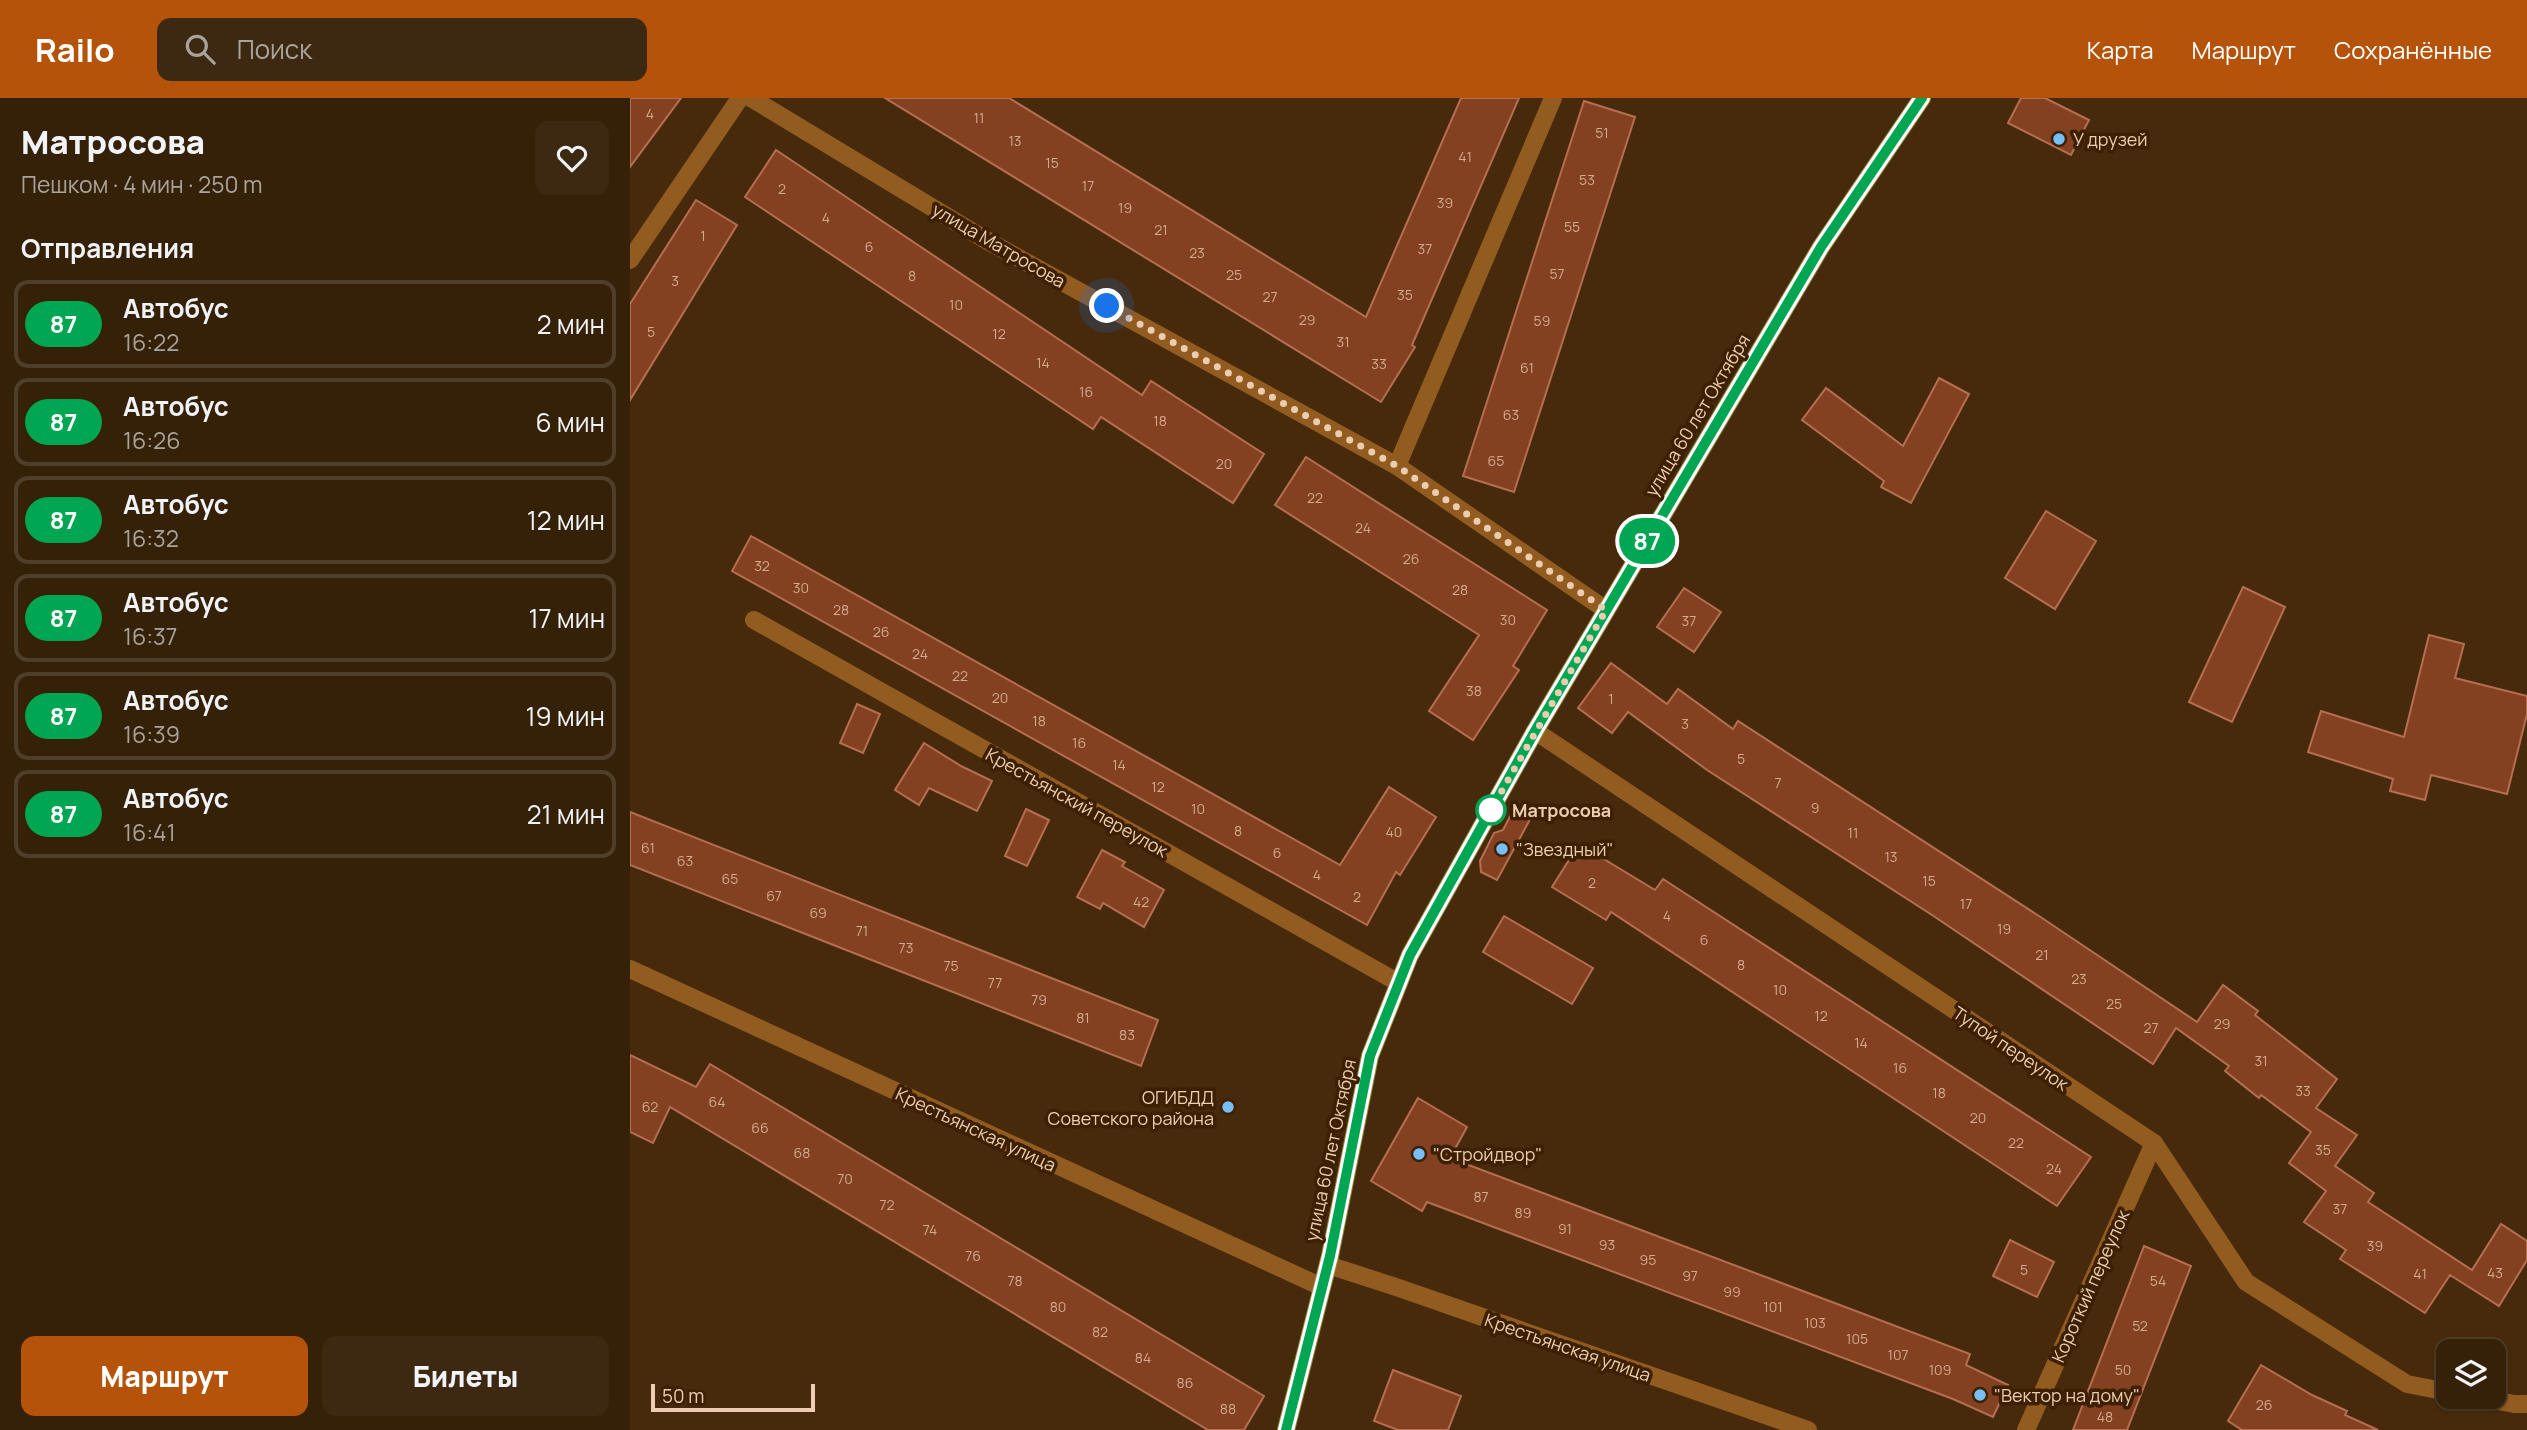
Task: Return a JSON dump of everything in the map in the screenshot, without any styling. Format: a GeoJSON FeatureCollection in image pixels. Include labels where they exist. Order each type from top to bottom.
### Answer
{"type":"FeatureCollection","features":[{"type":"Feature","properties":{"kind":"main road","name":"улица 60 лет Октября"},"geometry":{"type":"LineString","coordinates":[[1286,1430],[1328,1265],[1370,1056],[1410,955],[1535,731],[1821,247],[1922,98]]}},
{"type":"Feature","properties":{"kind":"street"},"geometry":{"type":"LineString","coordinates":[[630,260],[740,98]]}},
{"type":"Feature","properties":{"kind":"street","name":"улица Матросова"},"geometry":{"type":"LineString","coordinates":[[751,98],[986,240],[1397,466],[1606,610]]}},
{"type":"Feature","properties":{"kind":"street"},"geometry":{"type":"LineString","coordinates":[[1397,466],[1553,98]]}},
{"type":"Feature","properties":{"kind":"street","name":"Крестьянский переулок"},"geometry":{"type":"LineString","coordinates":[[754,621],[1399,983]]}},
{"type":"Feature","properties":{"kind":"street","name":"Тупой переулок"},"geometry":{"type":"LineString","coordinates":[[1535,731],[2154,1143],[2246,1282],[2407,1384],[2436,1390]]}},
{"type":"Feature","properties":{"kind":"street","name":"Крестьянская улица"},"geometry":{"type":"LineString","coordinates":[[630,970],[1322,1287]]}},
{"type":"Feature","properties":{"kind":"street","name":"Короткий переулок"},"geometry":{"type":"LineString","coordinates":[[2026,1430],[2154,1143]]}},
{"type":"Feature","properties":{"kind":"street","name":"Крестьянская улица"},"geometry":{"type":"LineString","coordinates":[[1328,1265],[1808,1430]]}},
{"type":"Feature","properties":{"kind":"street"},"geometry":{"type":"LineString","coordinates":[[2506,1402],[2527,1404]]}},
{"type":"Feature","properties":{"kind":"building"},"geometry":{"type":"Polygon","coordinates":[[[630,98],[681,98],[630,167],[630,98]]]}},
{"type":"Feature","properties":{"kind":"building"},"geometry":{"type":"Polygon","coordinates":[[[885,98],[1009,98],[1366,317],[1461,98],[1519,98],[1412,345],[1415,347],[1381,402],[885,98]]]}},
{"type":"Feature","properties":{"kind":"building","name":"У друзей"},"geometry":{"type":"Polygon","coordinates":[[[2021,98],[2045,98],[2089,120],[2071,155],[2008,123],[2021,98]]]}},
{"type":"Feature","properties":{"kind":"building"},"geometry":{"type":"Polygon","coordinates":[[[1584,101],[1635,117],[1514,492],[1463,476],[1584,101]]]}},
{"type":"Feature","properties":{"kind":"building"},"geometry":{"type":"Polygon","coordinates":[[[776,150],[1142,395],[1151,381],[1264,454],[1233,503],[1101,417],[1093,429],[745,197],[776,150]]]}},
{"type":"Feature","properties":{"kind":"building"},"geometry":{"type":"Polygon","coordinates":[[[696,200],[737,225],[630,400],[630,304],[696,200]]]}},
{"type":"Feature","properties":{"kind":"building"},"geometry":{"type":"Polygon","coordinates":[[[1939,378],[1969,394],[1911,503],[1881,487],[1884,481],[1802,420],[1826,388],[1903,446],[1939,378]]]}},
{"type":"Feature","properties":{"kind":"building"},"geometry":{"type":"Polygon","coordinates":[[[1306,457],[1547,610],[1513,666],[1519,670],[1473,740],[1429,711],[1479,635],[1275,505],[1306,457]]]}},
{"type":"Feature","properties":{"kind":"building"},"geometry":{"type":"Polygon","coordinates":[[[2046,511],[2096,541],[2055,609],[2005,578],[2046,511]]]}},
{"type":"Feature","properties":{"kind":"building"},"geometry":{"type":"Polygon","coordinates":[[[751,536],[1340,865],[1389,787],[1436,817],[1400,875],[1396,872],[1367,925],[732,571],[751,536]]]}},
{"type":"Feature","properties":{"kind":"building"},"geometry":{"type":"Polygon","coordinates":[[[2243,587],[2285,607],[2232,722],[2189,702],[2243,587]]]}},
{"type":"Feature","properties":{"kind":"building"},"geometry":{"type":"Polygon","coordinates":[[[1684,588],[1721,612],[1694,652],[1657,627],[1684,588]]]}},
{"type":"Feature","properties":{"kind":"building"},"geometry":{"type":"Polygon","coordinates":[[[2429,635],[2464,644],[2455,678],[2527,696],[2527,714],[2507,794],[2431,775],[2425,800],[2390,791],[2393,779],[2308,752],[2321,711],[2404,737],[2429,635]]]}},
{"type":"Feature","properties":{"kind":"building"},"geometry":{"type":"Polygon","coordinates":[[[1611,663],[1667,704],[1678,689],[1733,729],[1738,721],[2197,1022],[2223,985],[2258,1011],[2255,1015],[2337,1079],[2316,1108],[2357,1135],[2335,1166],[2374,1193],[2368,1202],[2472,1270],[2501,1224],[2527,1241],[2527,1260],[2499,1306],[2450,1275],[2425,1313],[2340,1259],[2346,1250],[2304,1222],[2326,1191],[2289,1163],[2311,1132],[2261,1095],[2259,1098],[2225,1071],[2229,1066],[2176,1028],[2153,1064],[1932,915],[1707,770],[1628,712],[1612,733],[1578,708],[1611,663]]]}},
{"type":"Feature","properties":{"kind":"building"},"geometry":{"type":"Polygon","coordinates":[[[857,704],[880,714],[863,753],[840,743],[857,704]]]}},
{"type":"Feature","properties":{"kind":"building"},"geometry":{"type":"Polygon","coordinates":[[[924,743],[992,781],[977,811],[929,788],[919,805],[895,790],[924,743]]]}},
{"type":"Feature","properties":{"kind":"building"},"geometry":{"type":"Polygon","coordinates":[[[1516,805],[1533,814],[1497,880],[1481,872],[1480,861],[1494,833],[1503,830],[1516,805]]]}},
{"type":"Feature","properties":{"kind":"building"},"geometry":{"type":"Polygon","coordinates":[[[1026,809],[1049,820],[1027,866],[1005,856],[1026,809]]]}},
{"type":"Feature","properties":{"kind":"building"},"geometry":{"type":"Polygon","coordinates":[[[630,812],[1158,1020],[1141,1066],[630,865],[630,812]]]}},
{"type":"Feature","properties":{"kind":"building"},"geometry":{"type":"Polygon","coordinates":[[[1579,844],[1655,890],[1663,879],[2091,1157],[2057,1206],[1611,912],[1606,920],[1552,887],[1579,844]]]}},
{"type":"Feature","properties":{"kind":"building"},"geometry":{"type":"Polygon","coordinates":[[[1102,850],[1125,862],[1122,866],[1164,890],[1144,927],[1103,903],[1100,909],[1077,897],[1102,850]]]}},
{"type":"Feature","properties":{"kind":"building"},"geometry":{"type":"Polygon","coordinates":[[[1504,916],[1593,968],[1572,1004],[1483,952],[1504,916]]]}},
{"type":"Feature","properties":{"kind":"building"},"geometry":{"type":"Polygon","coordinates":[[[630,1055],[696,1087],[710,1064],[1264,1396],[1244,1430],[1208,1430],[670,1107],[653,1143],[630,1132],[630,1055]]]}},
{"type":"Feature","properties":{"kind":"building"},"geometry":{"type":"Polygon","coordinates":[[[1418,1098],[1467,1127],[1450,1158],[1970,1354],[1966,1365],[2008,1385],[1993,1417],[1953,1399],[1427,1202],[1422,1211],[1371,1181],[1418,1098]]]}},
{"type":"Feature","properties":{"kind":"building"},"geometry":{"type":"Polygon","coordinates":[[[2010,1240],[2054,1262],[2037,1297],[1993,1276],[2010,1240]]]}},
{"type":"Feature","properties":{"kind":"building"},"geometry":{"type":"Polygon","coordinates":[[[2144,1246],[2191,1266],[2127,1430],[2073,1430],[2144,1246]]]}},
{"type":"Feature","properties":{"kind":"building"},"geometry":{"type":"Polygon","coordinates":[[[2261,1365],[2312,1395],[2347,1411],[2345,1415],[2378,1430],[2242,1430],[2228,1421],[2261,1365]]]}},
{"type":"Feature","properties":{"kind":"building"},"geometry":{"type":"Polygon","coordinates":[[[1393,1370],[1461,1396],[1448,1430],[1398,1430],[1374,1421],[1393,1370]]]}},
{"type":"Feature","properties":{"kind":"bus line","name":"87"},"geometry":{"type":"LineString","coordinates":[[1286,1430],[1330,1256],[1370,1056],[1410,955],[1535,731],[1821,247],[1922,98]]}},
{"type":"Feature","properties":{"kind":"place","name":"У друзей"},"geometry":{"type":"Point","coordinates":[2059,139]}},
{"type":"Feature","properties":{"kind":"place","name":"Матросова"},"geometry":{"type":"Point","coordinates":[1491,810]}},
{"type":"Feature","properties":{"kind":"place","name":"\"Звездный\""},"geometry":{"type":"Point","coordinates":[1502,849]}},
{"type":"Feature","properties":{"kind":"place","name":"ОГИБДД Советского района"},"geometry":{"type":"Point","coordinates":[1228,1107]}},
{"type":"Feature","properties":{"kind":"place","name":"\"Стройдвор\""},"geometry":{"type":"Point","coordinates":[1419,1154]}},
{"type":"Feature","properties":{"kind":"place","name":"\"Вектор на дому\""},"geometry":{"type":"Point","coordinates":[1980,1395]}},
{"type":"Feature","properties":{"kind":"route"},"geometry":{"type":"LineString","coordinates":[[1107,306],[1397,466],[1606,610],[1485,820],[1491,810]]}}]}
